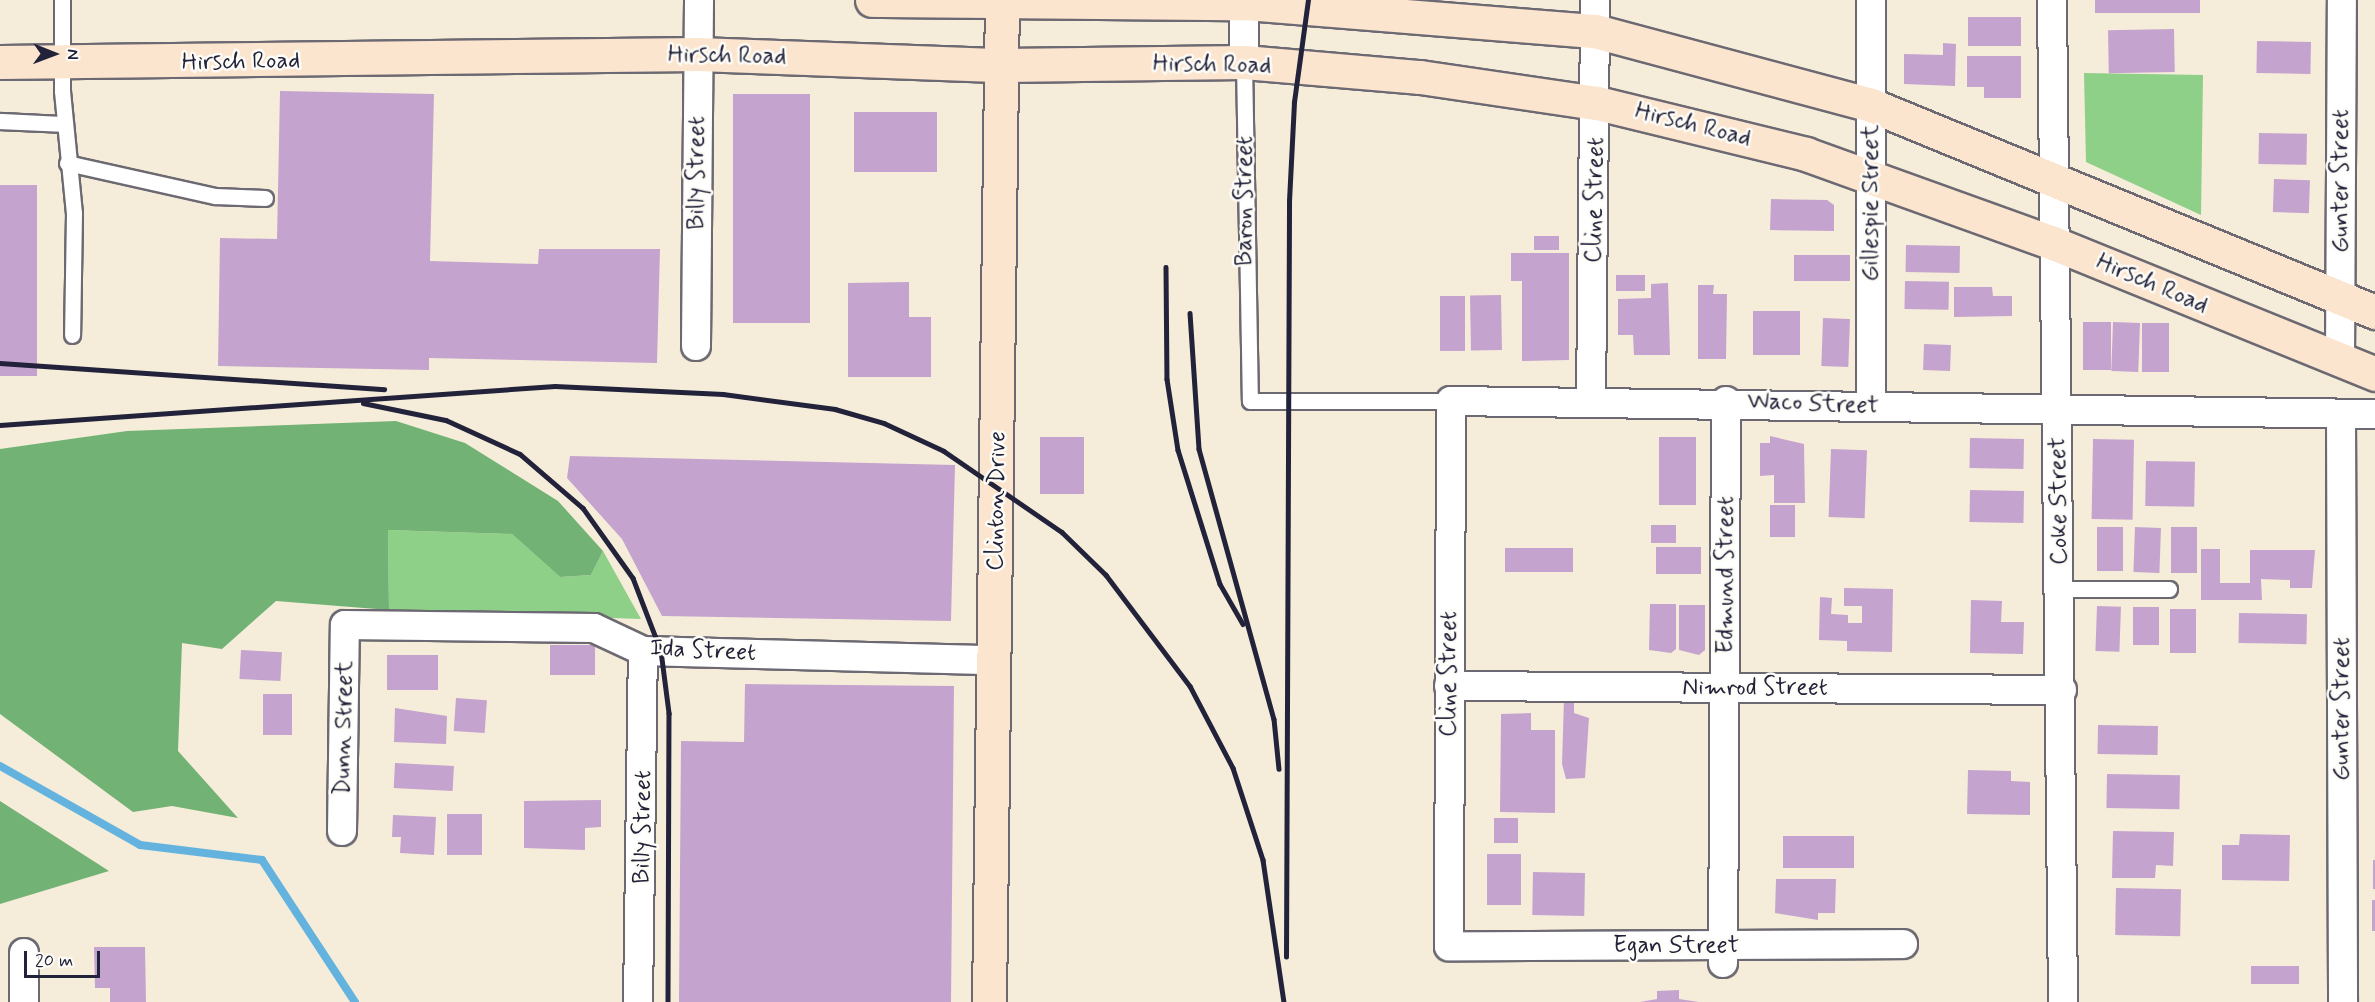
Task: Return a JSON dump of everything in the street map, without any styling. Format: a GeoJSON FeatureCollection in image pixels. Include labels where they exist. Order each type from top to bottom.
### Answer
{"type":"FeatureCollection","features":[{"type":"Feature","properties":{"kind":"main road"},"geometry":{"type":"LineString","coordinates":[[872,0],[1244,1],[1595,16],[1871,105],[2340,301],[2375,312]]}},
{"type":"Feature","properties":{"kind":"main road","name":"Clinton Drive"},"geometry":{"type":"LineString","coordinates":[[989,1002],[1002,1]]}},
{"type":"Feature","properties":{"kind":"main road","name":"Hirsch Road"},"geometry":{"type":"LineString","coordinates":[[0,62],[61,64],[698,54],[1002,65],[1244,62],[1420,77],[1597,103],[1736,135],[1871,175],[2053,243],[2340,362],[2375,374]]}},
{"type":"Feature","properties":{"kind":"street","name":"Billy Street"},"geometry":{"type":"LineString","coordinates":[[696,346],[699,0]]}},
{"type":"Feature","properties":{"kind":"street","name":"Gillespie Street"},"geometry":{"type":"LineString","coordinates":[[1871,0],[1871,405]]}},
{"type":"Feature","properties":{"kind":"street","name":"Coke Street"},"geometry":{"type":"LineString","coordinates":[[2052,0],[2050,178],[2058,410],[2063,1002]]}},
{"type":"Feature","properties":{"kind":"street","name":"Gunter Street"},"geometry":{"type":"LineString","coordinates":[[2340,362],[2342,0]]}},
{"type":"Feature","properties":{"kind":"street","name":"Baron Street"},"geometry":{"type":"LineString","coordinates":[[1244,1],[1244,62]]}},
{"type":"Feature","properties":{"kind":"street","name":"Cline Street"},"geometry":{"type":"LineString","coordinates":[[1591,400],[1597,103],[1595,16]]}},
{"type":"Feature","properties":{"kind":"street","name":"Cline Street"},"geometry":{"type":"LineString","coordinates":[[1449,946],[1451,401]]}},
{"type":"Feature","properties":{"kind":"street","name":"Waco Street"},"geometry":{"type":"LineString","coordinates":[[1451,401],[1726,401],[2341,416],[2375,414]]}},
{"type":"Feature","properties":{"kind":"street","name":"Edmund Street"},"geometry":{"type":"LineString","coordinates":[[1723,955],[1726,401]]}},
{"type":"Feature","properties":{"kind":"street","name":"Gunter Street"},"geometry":{"type":"LineString","coordinates":[[2341,416],[2343,1002]]}},
{"type":"Feature","properties":{"kind":"street","name":"Ida Street"},"geometry":{"type":"LineString","coordinates":[[345,625],[594,628],[643,651],[993,660]]}},
{"type":"Feature","properties":{"kind":"street","name":"Dunn Street"},"geometry":{"type":"LineString","coordinates":[[342,831],[345,625]]}},
{"type":"Feature","properties":{"kind":"street","name":"Billy Street"},"geometry":{"type":"LineString","coordinates":[[638,1002],[643,651]]}},
{"type":"Feature","properties":{"kind":"street","name":"Nimrod Street"},"geometry":{"type":"LineString","coordinates":[[1449,686],[2062,690]]}},
{"type":"Feature","properties":{"kind":"street","name":"Egan Street"},"geometry":{"type":"LineString","coordinates":[[1449,946],[1723,955],[1903,944]]}},
{"type":"Feature","properties":{"kind":"street"},"geometry":{"type":"LineString","coordinates":[[24,953],[24,1002]]}},
{"type":"Feature","properties":{"kind":"lane"},"geometry":{"type":"LineString","coordinates":[[62,0],[61,64],[64,124],[74,213],[72,335]]}},
{"type":"Feature","properties":{"kind":"lane","name":"Baron Street"},"geometry":{"type":"LineString","coordinates":[[1244,62],[1250,401]]}},
{"type":"Feature","properties":{"kind":"lane"},"geometry":{"type":"LineString","coordinates":[[0,121],[64,124]]}},
{"type":"Feature","properties":{"kind":"lane"},"geometry":{"type":"LineString","coordinates":[[67,163],[215,196],[265,198]]}},
{"type":"Feature","properties":{"kind":"lane","name":"Waco Street"},"geometry":{"type":"LineString","coordinates":[[1250,401],[1451,401]]}},
{"type":"Feature","properties":{"kind":"lane"},"geometry":{"type":"LineString","coordinates":[[2060,589],[2169,589]]}},
{"type":"Feature","properties":{"kind":"green space"},"geometry":{"type":"Polygon","coordinates":[[[2084,73],[2203,75],[2201,215],[2086,162],[2084,73]]]}},
{"type":"Feature","properties":{"kind":"green space"},"geometry":{"type":"Polygon","coordinates":[[[396,421],[465,443],[558,501],[603,551],[591,575],[560,577],[512,534],[388,530],[389,610],[276,601],[222,649],[182,643],[178,751],[238,818],[172,806],[133,812],[0,714],[0,449],[127,431],[396,421]]]}},
{"type":"Feature","properties":{"kind":"green space"},"geometry":{"type":"Polygon","coordinates":[[[388,530],[512,534],[560,577],[591,575],[603,551],[641,619],[389,610],[388,530]]]}},
{"type":"Feature","properties":{"kind":"green space"},"geometry":{"type":"Polygon","coordinates":[[[0,801],[109,871],[0,904],[0,801]]]}},
{"type":"Feature","properties":{"kind":"building"},"geometry":{"type":"Polygon","coordinates":[[[2095,0],[2200,0],[2200,13],[2095,13],[2095,0]]]}},
{"type":"Feature","properties":{"kind":"building"},"geometry":{"type":"Polygon","coordinates":[[[1968,17],[2021,17],[2021,46],[1968,46],[1968,17]]]}},
{"type":"Feature","properties":{"kind":"building"},"geometry":{"type":"Polygon","coordinates":[[[2174,29],[2175,72],[2109,73],[2108,30],[2174,29]]]}},
{"type":"Feature","properties":{"kind":"building"},"geometry":{"type":"Polygon","coordinates":[[[2257,41],[2311,42],[2310,74],[2256,73],[2257,41]]]}},
{"type":"Feature","properties":{"kind":"building"},"geometry":{"type":"Polygon","coordinates":[[[1943,43],[1956,44],[1955,86],[1904,84],[1904,54],[1943,55],[1943,43]]]}},
{"type":"Feature","properties":{"kind":"building"},"geometry":{"type":"Polygon","coordinates":[[[1967,56],[2021,56],[2021,98],[1984,98],[1984,87],[1967,87],[1967,56]]]}},
{"type":"Feature","properties":{"kind":"building"},"geometry":{"type":"Polygon","coordinates":[[[280,91],[434,94],[430,261],[538,264],[539,249],[660,249],[657,363],[429,358],[429,370],[218,366],[220,238],[277,239],[280,91]]]}},
{"type":"Feature","properties":{"kind":"building"},"geometry":{"type":"Polygon","coordinates":[[[733,94],[810,94],[810,323],[733,323],[733,94]]]}},
{"type":"Feature","properties":{"kind":"building"},"geometry":{"type":"Polygon","coordinates":[[[854,112],[937,112],[937,172],[854,172],[854,112]]]}},
{"type":"Feature","properties":{"kind":"building"},"geometry":{"type":"Polygon","coordinates":[[[2259,133],[2307,134],[2306,165],[2258,164],[2259,133]]]}},
{"type":"Feature","properties":{"kind":"building"},"geometry":{"type":"Polygon","coordinates":[[[2274,179],[2310,180],[2309,213],[2273,212],[2274,179]]]}},
{"type":"Feature","properties":{"kind":"building"},"geometry":{"type":"Polygon","coordinates":[[[0,185],[37,185],[37,376],[0,376],[0,185]]]}},
{"type":"Feature","properties":{"kind":"building"},"geometry":{"type":"Polygon","coordinates":[[[1771,199],[1827,200],[1834,205],[1834,231],[1770,230],[1771,199]]]}},
{"type":"Feature","properties":{"kind":"building"},"geometry":{"type":"Polygon","coordinates":[[[1534,236],[1559,236],[1559,250],[1534,250],[1534,236]]]}},
{"type":"Feature","properties":{"kind":"building"},"geometry":{"type":"Polygon","coordinates":[[[1906,245],[1960,246],[1960,273],[1906,272],[1906,245]]]}},
{"type":"Feature","properties":{"kind":"building"},"geometry":{"type":"Polygon","coordinates":[[[1511,253],[1569,253],[1569,360],[1522,361],[1522,281],[1511,281],[1511,253]]]}},
{"type":"Feature","properties":{"kind":"building"},"geometry":{"type":"Polygon","coordinates":[[[1794,255],[1850,255],[1850,281],[1794,281],[1794,255]]]}},
{"type":"Feature","properties":{"kind":"building"},"geometry":{"type":"Polygon","coordinates":[[[1616,275],[1645,275],[1645,291],[1616,291],[1616,275]]]}},
{"type":"Feature","properties":{"kind":"building"},"geometry":{"type":"Polygon","coordinates":[[[1905,281],[1949,282],[1949,310],[1905,309],[1905,281]]]}},
{"type":"Feature","properties":{"kind":"building"},"geometry":{"type":"Polygon","coordinates":[[[909,282],[909,317],[931,317],[931,377],[848,377],[848,283],[909,282]]]}},
{"type":"Feature","properties":{"kind":"building"},"geometry":{"type":"Polygon","coordinates":[[[1668,283],[1670,355],[1634,355],[1633,335],[1618,335],[1618,299],[1651,298],[1651,284],[1668,283]]]}},
{"type":"Feature","properties":{"kind":"building"},"geometry":{"type":"Polygon","coordinates":[[[1698,285],[1714,285],[1713,294],[1727,294],[1726,359],[1698,359],[1698,285]]]}},
{"type":"Feature","properties":{"kind":"building"},"geometry":{"type":"Polygon","coordinates":[[[1954,287],[1992,287],[1993,296],[2012,296],[2012,316],[1954,317],[1954,287]]]}},
{"type":"Feature","properties":{"kind":"building"},"geometry":{"type":"Polygon","coordinates":[[[1501,295],[1502,350],[1471,351],[1470,296],[1501,295]]]}},
{"type":"Feature","properties":{"kind":"building"},"geometry":{"type":"Polygon","coordinates":[[[1440,296],[1465,296],[1465,351],[1440,351],[1440,296]]]}},
{"type":"Feature","properties":{"kind":"building"},"geometry":{"type":"Polygon","coordinates":[[[1753,311],[1800,311],[1800,355],[1753,355],[1753,311]]]}},
{"type":"Feature","properties":{"kind":"building"},"geometry":{"type":"Polygon","coordinates":[[[1823,318],[1850,319],[1848,367],[1821,366],[1823,318]]]}},
{"type":"Feature","properties":{"kind":"building"},"geometry":{"type":"Polygon","coordinates":[[[2083,322],[2111,322],[2111,370],[2083,370],[2083,322]]]}},
{"type":"Feature","properties":{"kind":"building"},"geometry":{"type":"Polygon","coordinates":[[[2113,322],[2140,323],[2138,372],[2111,371],[2113,322]]]}},
{"type":"Feature","properties":{"kind":"building"},"geometry":{"type":"Polygon","coordinates":[[[2142,323],[2169,323],[2169,372],[2142,372],[2142,323]]]}},
{"type":"Feature","properties":{"kind":"building"},"geometry":{"type":"Polygon","coordinates":[[[1924,344],[1951,345],[1950,371],[1923,370],[1924,344]]]}},
{"type":"Feature","properties":{"kind":"building"},"geometry":{"type":"Polygon","coordinates":[[[1770,436],[1804,444],[1805,503],[1774,503],[1774,475],[1760,476],[1760,443],[1770,443],[1770,436]]]}},
{"type":"Feature","properties":{"kind":"building"},"geometry":{"type":"Polygon","coordinates":[[[1040,437],[1084,437],[1084,494],[1040,494],[1040,437]]]}},
{"type":"Feature","properties":{"kind":"building"},"geometry":{"type":"Polygon","coordinates":[[[1659,437],[1696,437],[1696,505],[1659,505],[1659,437]]]}},
{"type":"Feature","properties":{"kind":"building"},"geometry":{"type":"Polygon","coordinates":[[[1970,438],[2024,439],[2023,469],[1969,468],[1970,438]]]}},
{"type":"Feature","properties":{"kind":"building"},"geometry":{"type":"Polygon","coordinates":[[[2093,439],[2134,440],[2133,520],[2092,519],[2093,439]]]}},
{"type":"Feature","properties":{"kind":"building"},"geometry":{"type":"Polygon","coordinates":[[[1831,449],[1867,450],[1865,518],[1829,517],[1831,449]]]}},
{"type":"Feature","properties":{"kind":"building"},"geometry":{"type":"Polygon","coordinates":[[[570,456],[955,465],[951,621],[662,616],[622,539],[567,478],[570,456]]]}},
{"type":"Feature","properties":{"kind":"building"},"geometry":{"type":"Polygon","coordinates":[[[2146,461],[2195,462],[2194,507],[2145,506],[2146,461]]]}},
{"type":"Feature","properties":{"kind":"building"},"geometry":{"type":"Polygon","coordinates":[[[1970,490],[2024,491],[2023,523],[1969,522],[1970,490]]]}},
{"type":"Feature","properties":{"kind":"building"},"geometry":{"type":"Polygon","coordinates":[[[1770,505],[1795,505],[1795,537],[1770,537],[1770,505]]]}},
{"type":"Feature","properties":{"kind":"building"},"geometry":{"type":"Polygon","coordinates":[[[1651,525],[1676,525],[1676,543],[1651,543],[1651,525]]]}},
{"type":"Feature","properties":{"kind":"building"},"geometry":{"type":"Polygon","coordinates":[[[2097,527],[2123,527],[2123,571],[2097,571],[2097,527]]]}},
{"type":"Feature","properties":{"kind":"building"},"geometry":{"type":"Polygon","coordinates":[[[2135,527],[2161,528],[2159,573],[2133,572],[2135,527]]]}},
{"type":"Feature","properties":{"kind":"building"},"geometry":{"type":"Polygon","coordinates":[[[2171,527],[2197,527],[2197,573],[2171,573],[2171,527]]]}},
{"type":"Feature","properties":{"kind":"building"},"geometry":{"type":"Polygon","coordinates":[[[1656,547],[1701,547],[1701,574],[1656,574],[1656,547]]]}},
{"type":"Feature","properties":{"kind":"building"},"geometry":{"type":"Polygon","coordinates":[[[1505,548],[1573,548],[1573,572],[1505,572],[1505,548]]]}},
{"type":"Feature","properties":{"kind":"building"},"geometry":{"type":"Polygon","coordinates":[[[2201,549],[2220,549],[2220,583],[2250,583],[2250,550],[2315,550],[2312,588],[2290,588],[2290,580],[2261,579],[2262,600],[2201,600],[2201,549]]]}},
{"type":"Feature","properties":{"kind":"building"},"geometry":{"type":"Polygon","coordinates":[[[1844,588],[1893,589],[1892,652],[1847,651],[1847,641],[1819,640],[1820,597],[1832,598],[1831,614],[1848,615],[1848,623],[1862,623],[1862,606],[1844,606],[1844,588]]]}},
{"type":"Feature","properties":{"kind":"building"},"geometry":{"type":"Polygon","coordinates":[[[1971,600],[2002,601],[2001,622],[2024,622],[2023,654],[1970,653],[1971,600]]]}},
{"type":"Feature","properties":{"kind":"building"},"geometry":{"type":"Polygon","coordinates":[[[1650,604],[1676,604],[1676,649],[1671,653],[1649,650],[1650,604]]]}},
{"type":"Feature","properties":{"kind":"building"},"geometry":{"type":"Polygon","coordinates":[[[1679,605],[1705,605],[1705,650],[1699,655],[1679,650],[1679,605]]]}},
{"type":"Feature","properties":{"kind":"building"},"geometry":{"type":"Polygon","coordinates":[[[2097,606],[2121,607],[2119,652],[2095,651],[2097,606]]]}},
{"type":"Feature","properties":{"kind":"building"},"geometry":{"type":"Polygon","coordinates":[[[2133,607],[2159,607],[2159,645],[2133,645],[2133,607]]]}},
{"type":"Feature","properties":{"kind":"building"},"geometry":{"type":"Polygon","coordinates":[[[2170,609],[2196,609],[2196,653],[2170,653],[2170,609]]]}},
{"type":"Feature","properties":{"kind":"building"},"geometry":{"type":"Polygon","coordinates":[[[2239,613],[2307,614],[2306,644],[2238,643],[2239,613]]]}},
{"type":"Feature","properties":{"kind":"building"},"geometry":{"type":"Polygon","coordinates":[[[550,645],[595,645],[595,675],[550,675],[550,645]]]}},
{"type":"Feature","properties":{"kind":"building"},"geometry":{"type":"Polygon","coordinates":[[[241,650],[282,652],[280,681],[239,679],[241,650]]]}},
{"type":"Feature","properties":{"kind":"building"},"geometry":{"type":"Polygon","coordinates":[[[387,655],[438,655],[438,690],[387,690],[387,655]]]}},
{"type":"Feature","properties":{"kind":"building"},"geometry":{"type":"Polygon","coordinates":[[[745,684],[954,686],[951,1002],[679,1002],[681,741],[744,742],[745,684]]]}},
{"type":"Feature","properties":{"kind":"building"},"geometry":{"type":"Polygon","coordinates":[[[263,694],[292,694],[292,735],[263,735],[263,694]]]}},
{"type":"Feature","properties":{"kind":"building"},"geometry":{"type":"Polygon","coordinates":[[[1574,697],[1574,713],[1589,718],[1585,778],[1566,779],[1562,764],[1564,698],[1574,697]]]}},
{"type":"Feature","properties":{"kind":"building"},"geometry":{"type":"Polygon","coordinates":[[[456,698],[487,700],[485,733],[454,731],[456,698]]]}},
{"type":"Feature","properties":{"kind":"building"},"geometry":{"type":"Polygon","coordinates":[[[395,708],[447,716],[446,744],[394,742],[395,708]]]}},
{"type":"Feature","properties":{"kind":"building"},"geometry":{"type":"Polygon","coordinates":[[[1531,713],[1531,730],[1555,730],[1555,813],[1500,812],[1501,714],[1531,713]]]}},
{"type":"Feature","properties":{"kind":"building"},"geometry":{"type":"Polygon","coordinates":[[[2098,725],[2158,726],[2157,755],[2097,754],[2098,725]]]}},
{"type":"Feature","properties":{"kind":"building"},"geometry":{"type":"Polygon","coordinates":[[[395,763],[454,766],[453,791],[394,788],[395,763]]]}},
{"type":"Feature","properties":{"kind":"building"},"geometry":{"type":"Polygon","coordinates":[[[1968,770],[2011,771],[2011,781],[2030,782],[2030,815],[1967,814],[1968,770]]]}},
{"type":"Feature","properties":{"kind":"building"},"geometry":{"type":"Polygon","coordinates":[[[2107,774],[2180,775],[2179,809],[2106,808],[2107,774]]]}},
{"type":"Feature","properties":{"kind":"building"},"geometry":{"type":"Polygon","coordinates":[[[601,800],[601,827],[585,828],[585,850],[524,848],[524,801],[601,800]]]}},
{"type":"Feature","properties":{"kind":"building"},"geometry":{"type":"Polygon","coordinates":[[[447,814],[482,814],[482,855],[447,855],[447,814]]]}},
{"type":"Feature","properties":{"kind":"building"},"geometry":{"type":"Polygon","coordinates":[[[393,815],[436,817],[434,855],[400,853],[401,837],[392,837],[393,815]]]}},
{"type":"Feature","properties":{"kind":"building"},"geometry":{"type":"Polygon","coordinates":[[[1494,818],[1518,818],[1518,843],[1494,843],[1494,818]]]}},
{"type":"Feature","properties":{"kind":"building"},"geometry":{"type":"Polygon","coordinates":[[[2113,831],[2174,832],[2173,866],[2156,865],[2155,878],[2112,878],[2113,831]]]}},
{"type":"Feature","properties":{"kind":"building"},"geometry":{"type":"Polygon","coordinates":[[[2240,834],[2290,835],[2289,881],[2222,880],[2222,845],[2239,845],[2240,834]]]}},
{"type":"Feature","properties":{"kind":"building"},"geometry":{"type":"Polygon","coordinates":[[[1783,836],[1854,836],[1854,868],[1783,868],[1783,836]]]}},
{"type":"Feature","properties":{"kind":"building"},"geometry":{"type":"Polygon","coordinates":[[[1487,854],[1521,854],[1521,905],[1487,905],[1487,854]]]}},
{"type":"Feature","properties":{"kind":"building"},"geometry":{"type":"Polygon","coordinates":[[[2373,860],[2375,860],[2375,889],[2373,889],[2373,860]]]}},
{"type":"Feature","properties":{"kind":"building"},"geometry":{"type":"Polygon","coordinates":[[[1533,872],[1585,873],[1584,916],[1532,915],[1533,872]]]}},
{"type":"Feature","properties":{"kind":"building"},"geometry":{"type":"Polygon","coordinates":[[[1776,879],[1836,879],[1835,913],[1818,913],[1818,920],[1775,913],[1776,879]]]}},
{"type":"Feature","properties":{"kind":"building"},"geometry":{"type":"Polygon","coordinates":[[[2116,888],[2181,889],[2180,936],[2115,935],[2116,888]]]}},
{"type":"Feature","properties":{"kind":"building"},"geometry":{"type":"Polygon","coordinates":[[[2372,900],[2375,900],[2375,931],[2372,931],[2372,900]]]}},
{"type":"Feature","properties":{"kind":"building"},"geometry":{"type":"Polygon","coordinates":[[[94,947],[145,947],[146,1002],[110,1002],[110,988],[95,988],[94,947]]]}},
{"type":"Feature","properties":{"kind":"building"},"geometry":{"type":"Polygon","coordinates":[[[2251,966],[2299,966],[2299,984],[2251,984],[2251,966]]]}},
{"type":"Feature","properties":{"kind":"building"},"geometry":{"type":"Polygon","coordinates":[[[1679,990],[1679,999],[1699,1002],[1640,1002],[1657,999],[1657,991],[1679,990]]]}},
{"type":"Feature","properties":{"kind":"waterway"},"geometry":{"type":"LineString","coordinates":[[0,766],[140,845],[262,860],[355,1002]]}},
{"type":"Feature","properties":{"kind":"railway"},"geometry":{"type":"LineString","coordinates":[[1286,957],[1289,201],[1294,102],[1308,0]]}},
{"type":"Feature","properties":{"kind":"railway"},"geometry":{"type":"LineString","coordinates":[[1166,267],[1167,379],[1178,450],[1220,584],[1243,624]]}},
{"type":"Feature","properties":{"kind":"railway"},"geometry":{"type":"LineString","coordinates":[[1190,313],[1199,449],[1274,719],[1279,769]]}},
{"type":"Feature","properties":{"kind":"railway"},"geometry":{"type":"LineString","coordinates":[[0,363],[384,389]]}},
{"type":"Feature","properties":{"kind":"railway"},"geometry":{"type":"LineString","coordinates":[[0,425],[555,386],[723,394],[835,409],[884,423],[944,451],[1062,532],[1106,575],[1190,686],[1233,768],[1263,860],[1284,1002]]}},
{"type":"Feature","properties":{"kind":"railway"},"geometry":{"type":"LineString","coordinates":[[363,403],[446,420],[520,454],[583,508],[633,578],[661,651],[669,713],[668,1002]]}}]}
